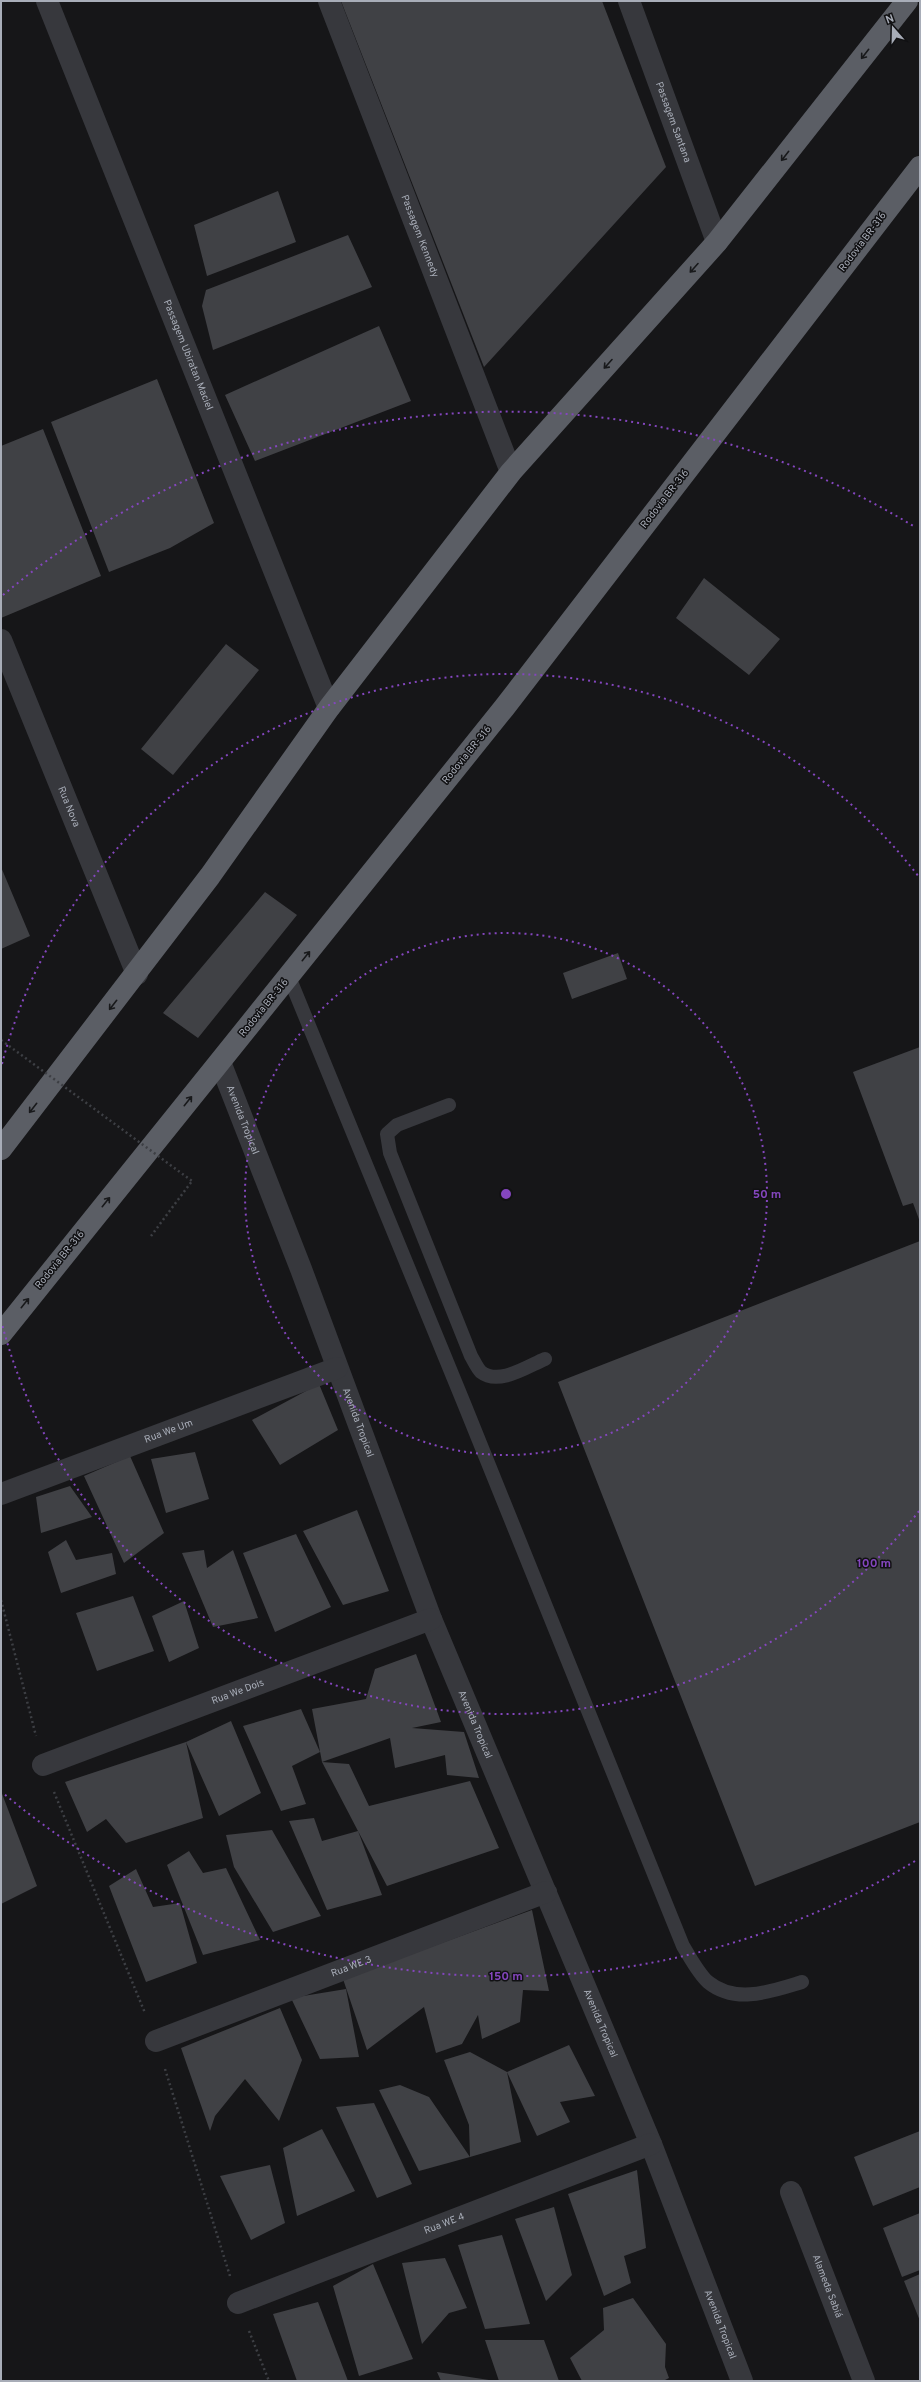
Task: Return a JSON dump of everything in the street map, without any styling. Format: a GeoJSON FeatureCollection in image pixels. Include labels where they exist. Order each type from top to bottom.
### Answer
{"type":"FeatureCollection","features":[{"type":"Feature","properties":{"kind":"highway"},"geometry":{"type":"LineString","coordinates":[[1,1149],[137,974],[210,876],[329,708],[511,472],[717,242],[907,1]]}},
{"type":"Feature","properties":{"kind":"highway","name":"Rodovia BR-316"},"geometry":{"type":"LineString","coordinates":[[1,1334],[504,708],[920,167]]}},
{"type":"Feature","properties":{"kind":"street","name":"Passagem Ubiratan Maciel"},"geometry":{"type":"LineString","coordinates":[[47,1],[329,708]]}},
{"type":"Feature","properties":{"kind":"street","name":"Passagem Kennedy"},"geometry":{"type":"LineString","coordinates":[[329,1],[511,472]]}},
{"type":"Feature","properties":{"kind":"street","name":"Passagem Santana"},"geometry":{"type":"LineString","coordinates":[[629,1],[717,242]]}},
{"type":"Feature","properties":{"kind":"street","name":"Rua Nova"},"geometry":{"type":"LineString","coordinates":[[1,640],[137,974]]}},
{"type":"Feature","properties":{"kind":"street","name":"Avenida Tropical"},"geometry":{"type":"LineString","coordinates":[[220,1062],[301,1269],[431,1619],[651,2144],[742,2381]]}},
{"type":"Feature","properties":{"kind":"street","name":"Rua We Um"},"geometry":{"type":"LineString","coordinates":[[1,1494],[337,1368]]}},
{"type":"Feature","properties":{"kind":"street","name":"Rua We Dois"},"geometry":{"type":"LineString","coordinates":[[43,1765],[431,1619]]}},
{"type":"Feature","properties":{"kind":"street","name":"Rua WE 3"},"geometry":{"type":"LineString","coordinates":[[156,2041],[546,1892]]}},
{"type":"Feature","properties":{"kind":"street","name":"Rua WE 4"},"geometry":{"type":"LineString","coordinates":[[238,2302],[651,2144]]}},
{"type":"Feature","properties":{"kind":"street","name":"Alameda Sabiá"},"geometry":{"type":"LineString","coordinates":[[791,2192],[864,2381]]}},
{"type":"Feature","properties":{"kind":"lane"},"geometry":{"type":"LineString","coordinates":[[288,977],[463,1401],[683,1946],[708,1981],[732,1995],[764,1993],[802,1982]]}},
{"type":"Feature","properties":{"kind":"lane"},"geometry":{"type":"LineString","coordinates":[[449,1105],[397,1125],[388,1134],[390,1153],[471,1356],[480,1371],[489,1376],[501,1377],[545,1359]]}},
{"type":"Feature","properties":{"kind":"path"},"geometry":{"type":"LineString","coordinates":[[1,1040],[192,1181],[151,1236]]}},
{"type":"Feature","properties":{"kind":"path"},"geometry":{"type":"LineString","coordinates":[[1,1600],[43,1765],[156,2041],[238,2302],[269,2381]]}},
{"type":"Feature","properties":{"kind":"building"},"geometry":{"type":"Polygon","coordinates":[[[341,1],[602,1],[666,167],[484,367],[341,1]]]}},
{"type":"Feature","properties":{"kind":"building"},"geometry":{"type":"Polygon","coordinates":[[[278,191],[296,242],[207,276],[194,225],[278,191]]]}},
{"type":"Feature","properties":{"kind":"building"},"geometry":{"type":"Polygon","coordinates":[[[348,235],[372,287],[213,350],[202,306],[206,290],[348,235]]]}},
{"type":"Feature","properties":{"kind":"building"},"geometry":{"type":"Polygon","coordinates":[[[379,326],[411,401],[255,461],[225,395],[379,326]]]}},
{"type":"Feature","properties":{"kind":"building"},"geometry":{"type":"Polygon","coordinates":[[[157,379],[214,523],[170,548],[109,572],[51,422],[157,379]]]}},
{"type":"Feature","properties":{"kind":"building"},"geometry":{"type":"Polygon","coordinates":[[[43,429],[101,576],[1,618],[1,446],[43,429]]]}},
{"type":"Feature","properties":{"kind":"building"},"geometry":{"type":"Polygon","coordinates":[[[704,578],[780,639],[749,675],[676,618],[704,578]]]}},
{"type":"Feature","properties":{"kind":"building"},"geometry":{"type":"Polygon","coordinates":[[[226,644],[259,670],[173,775],[141,749],[226,644]]]}},
{"type":"Feature","properties":{"kind":"building"},"geometry":{"type":"Polygon","coordinates":[[[1,867],[30,936],[1,949],[1,867]]]}},
{"type":"Feature","properties":{"kind":"building"},"geometry":{"type":"Polygon","coordinates":[[[265,892],[297,915],[198,1038],[163,1013],[265,892]]]}},
{"type":"Feature","properties":{"kind":"building"},"geometry":{"type":"Polygon","coordinates":[[[618,953],[627,979],[572,999],[563,973],[618,953]]]}},
{"type":"Feature","properties":{"kind":"building"},"geometry":{"type":"Polygon","coordinates":[[[920,1047],[920,1222],[913,1203],[903,1206],[853,1072],[920,1047]]]}},
{"type":"Feature","properties":{"kind":"building"},"geometry":{"type":"Polygon","coordinates":[[[920,1241],[920,1822],[755,1886],[558,1382],[920,1241]]]}},
{"type":"Feature","properties":{"kind":"building"},"geometry":{"type":"Polygon","coordinates":[[[319,1384],[338,1430],[280,1465],[252,1420],[319,1384]]]}},
{"type":"Feature","properties":{"kind":"building"},"geometry":{"type":"Polygon","coordinates":[[[195,1452],[209,1499],[166,1513],[151,1459],[195,1452]]]}},
{"type":"Feature","properties":{"kind":"building"},"geometry":{"type":"Polygon","coordinates":[[[130,1456],[164,1533],[124,1563],[84,1476],[130,1456]]]}},
{"type":"Feature","properties":{"kind":"building"},"geometry":{"type":"Polygon","coordinates":[[[70,1486],[92,1517],[41,1533],[36,1497],[70,1486]]]}},
{"type":"Feature","properties":{"kind":"building"},"geometry":{"type":"Polygon","coordinates":[[[357,1510],[389,1591],[343,1605],[303,1531],[357,1510]]]}},
{"type":"Feature","properties":{"kind":"building"},"geometry":{"type":"Polygon","coordinates":[[[296,1534],[331,1607],[275,1632],[243,1553],[296,1534]]]}},
{"type":"Feature","properties":{"kind":"building"},"geometry":{"type":"Polygon","coordinates":[[[66,1540],[76,1560],[112,1553],[116,1574],[61,1593],[48,1552],[66,1540]]]}},
{"type":"Feature","properties":{"kind":"building"},"geometry":{"type":"Polygon","coordinates":[[[204,1550],[207,1568],[233,1550],[258,1618],[213,1627],[182,1553],[204,1550]]]}},
{"type":"Feature","properties":{"kind":"building"},"geometry":{"type":"Polygon","coordinates":[[[133,1596],[154,1651],[97,1671],[76,1613],[133,1596]]]}},
{"type":"Feature","properties":{"kind":"building"},"geometry":{"type":"Polygon","coordinates":[[[184,1601],[199,1648],[169,1662],[152,1616],[184,1601]]]}},
{"type":"Feature","properties":{"kind":"building"},"geometry":{"type":"Polygon","coordinates":[[[416,1654],[441,1722],[412,1728],[464,1732],[479,1778],[447,1775],[445,1755],[395,1768],[390,1738],[322,1762],[312,1709],[366,1699],[375,1669],[416,1654]]]}},
{"type":"Feature","properties":{"kind":"building"},"geometry":{"type":"Polygon","coordinates":[[[301,1709],[320,1752],[292,1766],[306,1804],[281,1811],[243,1726],[301,1709]]]}},
{"type":"Feature","properties":{"kind":"building"},"geometry":{"type":"Polygon","coordinates":[[[231,1721],[261,1793],[219,1816],[186,1742],[231,1721]]]}},
{"type":"Feature","properties":{"kind":"building"},"geometry":{"type":"Polygon","coordinates":[[[186,1742],[203,1818],[126,1843],[106,1819],[87,1832],[65,1782],[186,1742]]]}},
{"type":"Feature","properties":{"kind":"building"},"geometry":{"type":"Polygon","coordinates":[[[322,1762],[349,1764],[369,1806],[470,1781],[499,1848],[387,1886],[322,1762]]]}},
{"type":"Feature","properties":{"kind":"building"},"geometry":{"type":"Polygon","coordinates":[[[1,1791],[37,1886],[1,1904],[1,1791]]]}},
{"type":"Feature","properties":{"kind":"building"},"geometry":{"type":"Polygon","coordinates":[[[314,1818],[322,1841],[358,1831],[382,1895],[327,1910],[289,1821],[314,1818]]]}},
{"type":"Feature","properties":{"kind":"building"},"geometry":{"type":"Polygon","coordinates":[[[272,1830],[321,1916],[273,1932],[234,1867],[226,1835],[272,1830]]]}},
{"type":"Feature","properties":{"kind":"building"},"geometry":{"type":"Polygon","coordinates":[[[189,1851],[203,1873],[226,1868],[260,1940],[203,1955],[167,1865],[189,1851]]]}},
{"type":"Feature","properties":{"kind":"building"},"geometry":{"type":"Polygon","coordinates":[[[136,1869],[153,1907],[180,1903],[197,1963],[146,1982],[109,1886],[136,1869]]]}},
{"type":"Feature","properties":{"kind":"building"},"geometry":{"type":"Polygon","coordinates":[[[532,1910],[549,1991],[523,1990],[520,2022],[482,2039],[478,2015],[462,2044],[436,2053],[424,2007],[367,2050],[343,1979],[532,1910]]]}},
{"type":"Feature","properties":{"kind":"building"},"geometry":{"type":"Polygon","coordinates":[[[346,1989],[359,2057],[320,2059],[291,1998],[346,1989]]]}},
{"type":"Feature","properties":{"kind":"building"},"geometry":{"type":"Polygon","coordinates":[[[280,2008],[302,2060],[279,2121],[245,2079],[215,2116],[210,2131],[181,2048],[280,2008]]]}},
{"type":"Feature","properties":{"kind":"building"},"geometry":{"type":"Polygon","coordinates":[[[569,2045],[595,2096],[560,2102],[570,2122],[537,2136],[507,2072],[569,2045]]]}},
{"type":"Feature","properties":{"kind":"building"},"geometry":{"type":"Polygon","coordinates":[[[470,2052],[507,2072],[521,2142],[470,2157],[469,2125],[444,2060],[470,2052]]]}},
{"type":"Feature","properties":{"kind":"building"},"geometry":{"type":"Polygon","coordinates":[[[400,2085],[429,2097],[470,2157],[419,2171],[379,2090],[400,2085]]]}},
{"type":"Feature","properties":{"kind":"building"},"geometry":{"type":"Polygon","coordinates":[[[374,2103],[412,2184],[377,2198],[336,2107],[374,2103]]]}},
{"type":"Feature","properties":{"kind":"building"},"geometry":{"type":"Polygon","coordinates":[[[322,2129],[355,2191],[297,2216],[283,2148],[322,2129]]]}},
{"type":"Feature","properties":{"kind":"building"},"geometry":{"type":"Polygon","coordinates":[[[920,2131],[920,2187],[873,2206],[854,2157],[920,2131]]]}},
{"type":"Feature","properties":{"kind":"building"},"geometry":{"type":"Polygon","coordinates":[[[270,2165],[285,2223],[251,2240],[220,2176],[270,2165]]]}},
{"type":"Feature","properties":{"kind":"building"},"geometry":{"type":"Polygon","coordinates":[[[637,2170],[646,2248],[624,2256],[631,2283],[604,2296],[568,2194],[637,2170]]]}},
{"type":"Feature","properties":{"kind":"building"},"geometry":{"type":"Polygon","coordinates":[[[554,2207],[572,2275],[546,2301],[515,2219],[554,2207]]]}},
{"type":"Feature","properties":{"kind":"building"},"geometry":{"type":"Polygon","coordinates":[[[920,2213],[920,2270],[902,2277],[883,2228],[920,2213]]]}},
{"type":"Feature","properties":{"kind":"building"},"geometry":{"type":"Polygon","coordinates":[[[502,2235],[530,2324],[485,2329],[458,2245],[502,2235]]]}},
{"type":"Feature","properties":{"kind":"building"},"geometry":{"type":"Polygon","coordinates":[[[445,2258],[467,2308],[449,2313],[422,2344],[402,2263],[445,2258]]]}},
{"type":"Feature","properties":{"kind":"building"},"geometry":{"type":"Polygon","coordinates":[[[373,2264],[413,2359],[359,2376],[333,2286],[373,2264]]]}},
{"type":"Feature","properties":{"kind":"building"},"geometry":{"type":"Polygon","coordinates":[[[920,2274],[920,2321],[904,2281],[920,2274]]]}},
{"type":"Feature","properties":{"kind":"building"},"geometry":{"type":"Polygon","coordinates":[[[633,2298],[666,2344],[665,2367],[669,2378],[663,2381],[582,2381],[570,2358],[604,2330],[603,2308],[633,2298]]]}},
{"type":"Feature","properties":{"kind":"building"},"geometry":{"type":"Polygon","coordinates":[[[318,2302],[348,2381],[297,2381],[273,2314],[318,2302]]]}},
{"type":"Feature","properties":{"kind":"building"},"geometry":{"type":"Polygon","coordinates":[[[485,2340],[544,2340],[559,2381],[499,2381],[485,2340]]]}},
{"type":"Feature","properties":{"kind":"building"},"geometry":{"type":"Polygon","coordinates":[[[437,2372],[489,2380],[489,2381],[441,2381],[437,2372]]]}}]}
